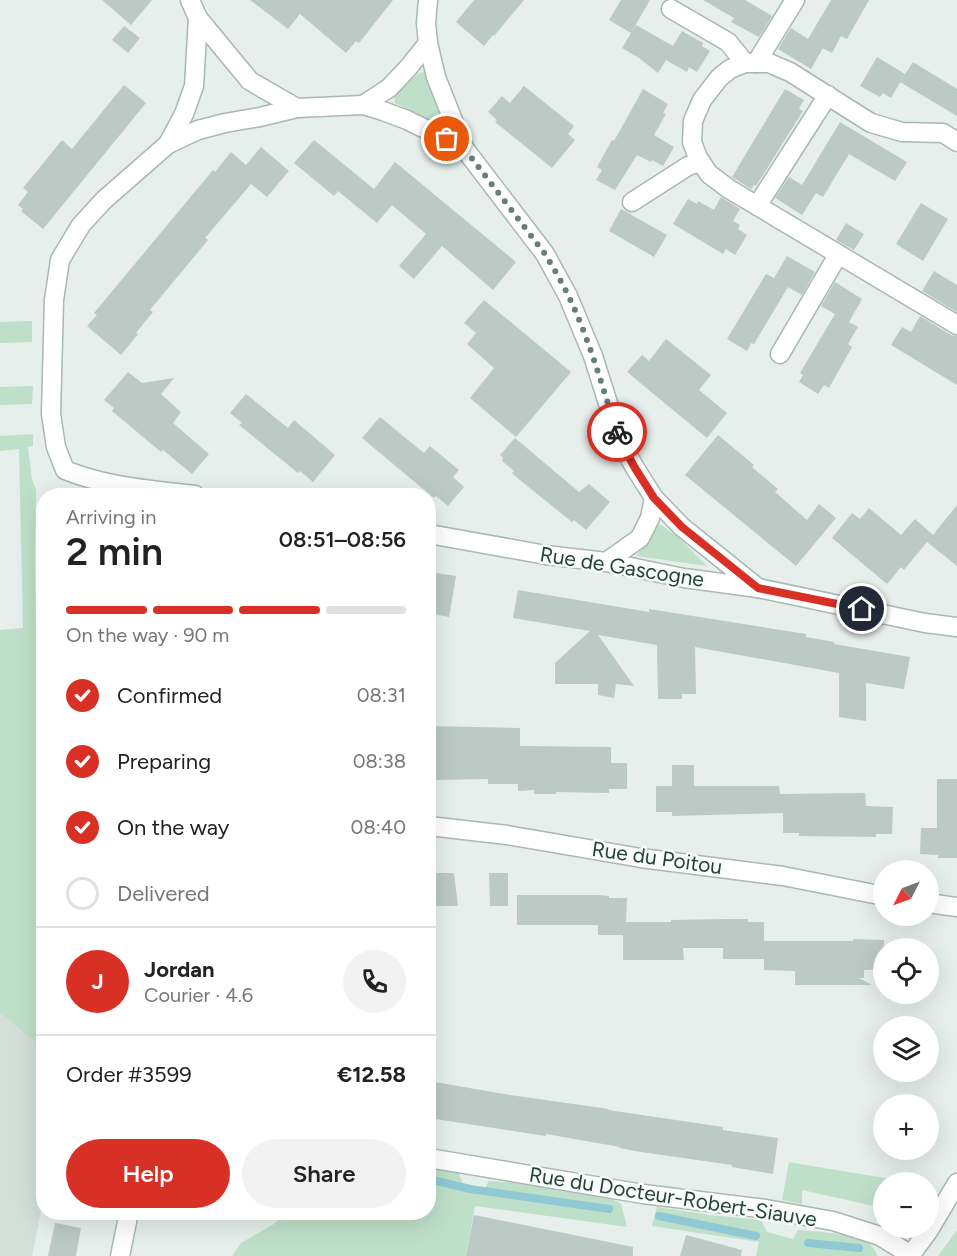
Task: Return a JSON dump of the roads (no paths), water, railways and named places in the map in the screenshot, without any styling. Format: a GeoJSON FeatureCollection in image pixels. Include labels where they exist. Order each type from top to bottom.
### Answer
{"type":"FeatureCollection","features":[{"type":"Feature","properties":{"kind":"street"},"geometry":{"type":"LineString","coordinates":[[190,0],[198,18],[250,81],[297,108]]}},
{"type":"Feature","properties":{"kind":"street"},"geometry":{"type":"LineString","coordinates":[[428,0],[426,23],[428,43],[436,77],[464,148],[545,254],[564,288],[593,356],[620,441],[635,468],[654,498],[682,527],[758,588]]}},
{"type":"Feature","properties":{"kind":"street"},"geometry":{"type":"LineString","coordinates":[[751,63],[795,0]]}},
{"type":"Feature","properties":{"kind":"street"},"geometry":{"type":"LineString","coordinates":[[671,9],[728,42],[751,63]]}},
{"type":"Feature","properties":{"kind":"street"},"geometry":{"type":"LineString","coordinates":[[168,144],[184,114],[194,86],[198,18]]}},
{"type":"Feature","properties":{"kind":"street"},"geometry":{"type":"LineString","coordinates":[[363,105],[389,87],[428,43]]}},
{"type":"Feature","properties":{"kind":"street"},"geometry":{"type":"LineString","coordinates":[[957,142],[943,134],[902,132],[871,123],[790,72],[769,63],[751,63],[730,69],[719,78],[702,100],[693,121],[692,142],[698,158],[709,174],[729,189],[957,325]]}},
{"type":"Feature","properties":{"kind":"street"},"geometry":{"type":"LineString","coordinates":[[757,206],[828,95]]}},
{"type":"Feature","properties":{"kind":"street"},"geometry":{"type":"LineString","coordinates":[[134,488],[80,476],[65,470],[56,447],[51,414],[54,300],[60,260],[81,225],[104,200],[168,144],[198,130],[297,108],[363,105],[407,120],[464,148]]}},
{"type":"Feature","properties":{"kind":"street"},"geometry":{"type":"LineString","coordinates":[[632,202],[688,166],[701,162]]}},
{"type":"Feature","properties":{"kind":"street"},"geometry":{"type":"LineString","coordinates":[[780,354],[838,255]]}},
{"type":"Feature","properties":{"kind":"street"},"geometry":{"type":"LineString","coordinates":[[606,562],[640,538],[650,518],[654,498]]}},
{"type":"Feature","properties":{"kind":"street","name":"Rue de Gascogne"},"geometry":{"type":"LineString","coordinates":[[436,535],[546,555],[606,562],[684,578],[758,588],[957,627]]}},
{"type":"Feature","properties":{"kind":"street","name":"Rue du Poitou"},"geometry":{"type":"LineString","coordinates":[[436,827],[498,834],[641,858],[783,876],[873,894]]}},
{"type":"Feature","properties":{"kind":"street"},"geometry":{"type":"LineString","coordinates":[[939,905],[957,907]]}},
{"type":"Feature","properties":{"kind":"street","name":"Rue du Docteur-Robert-Siauve"},"geometry":{"type":"LineString","coordinates":[[436,1159],[643,1194],[766,1209],[833,1221],[880,1236],[910,1256]]}},
{"type":"Feature","properties":{"kind":"street"},"geometry":{"type":"LineString","coordinates":[[910,1256],[929,1230],[957,1183]]}},
{"type":"Feature","properties":{"kind":"street"},"geometry":{"type":"LineString","coordinates":[[120,1256],[127,1220]]}},
{"type":"Feature","properties":{"kind":"waterway"},"geometry":{"type":"LineString","coordinates":[[436,1181],[470,1189],[609,1209]]}},
{"type":"Feature","properties":{"kind":"waterway"},"geometry":{"type":"LineString","coordinates":[[659,1216],[756,1236]]}},
{"type":"Feature","properties":{"kind":"waterway"},"geometry":{"type":"LineString","coordinates":[[808,1243],[859,1248]]}}]}
